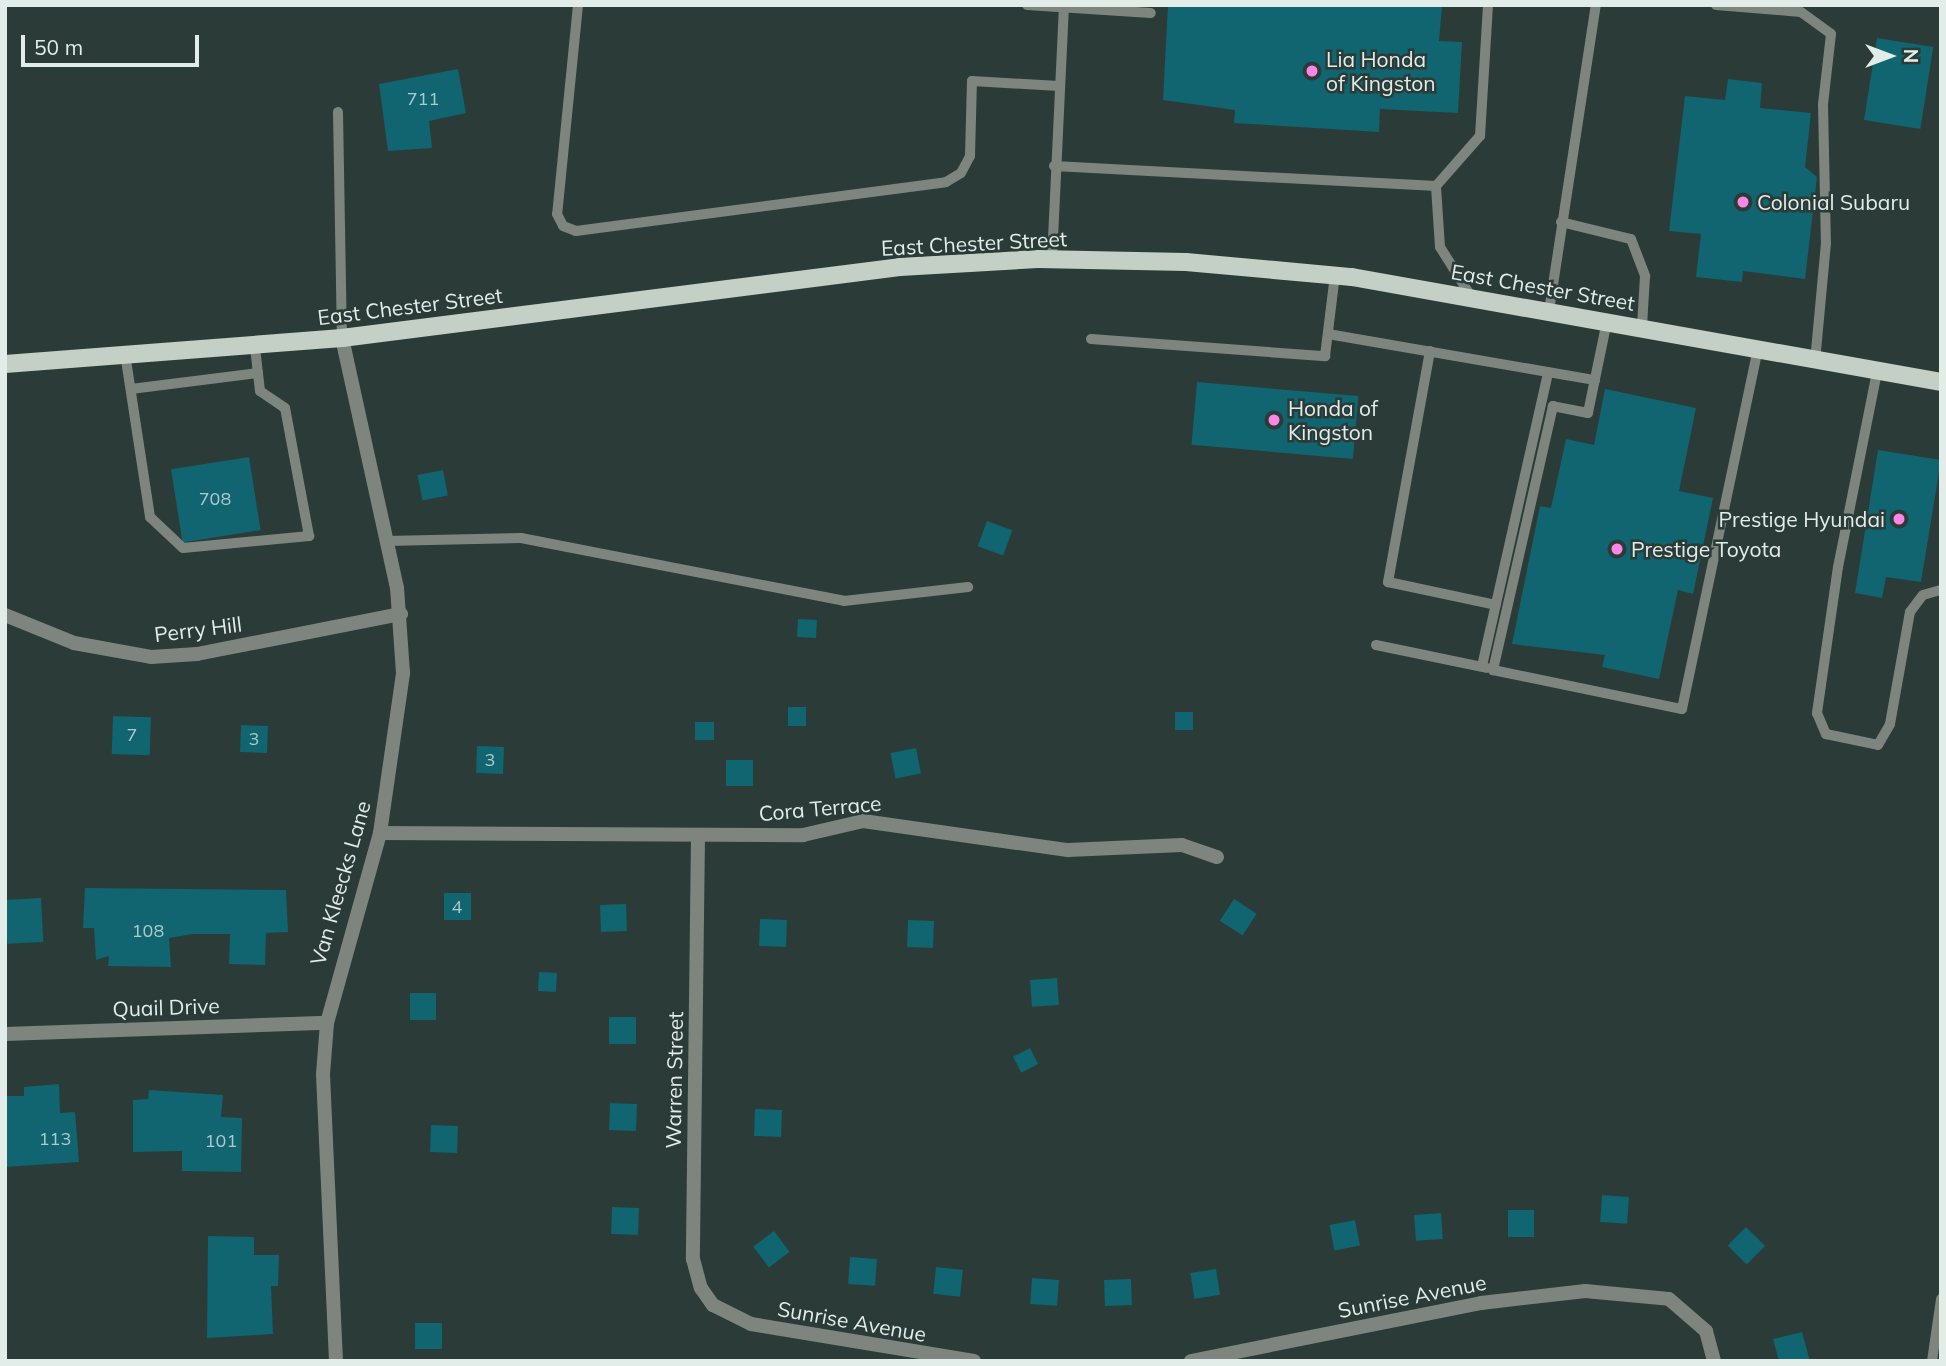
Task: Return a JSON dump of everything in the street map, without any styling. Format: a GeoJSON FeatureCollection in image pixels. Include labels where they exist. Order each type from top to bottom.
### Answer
{"type":"FeatureCollection","features":[{"type":"Feature","properties":{"kind":"main road","name":"East Chester Street"},"geometry":{"type":"LineString","coordinates":[[5,365],[126,359],[342,338],[900,267],[1052,260],[1186,262],[1335,275],[1642,327],[1815,361],[1941,382]]}},
{"type":"Feature","properties":{"kind":"street","name":"Van Kleecks Lane"},"geometry":{"type":"LineString","coordinates":[[336,1361],[323,1074],[327,1023],[380,833],[403,673],[401,614],[342,338]]}},
{"type":"Feature","properties":{"kind":"street","name":"Perry Hill"},"geometry":{"type":"LineString","coordinates":[[5,615],[74,643],[151,657],[197,654],[401,614]]}},
{"type":"Feature","properties":{"kind":"street","name":"Cora Terrace"},"geometry":{"type":"LineString","coordinates":[[380,833],[803,835],[863,821],[1068,850],[1182,845],[1217,857]]}},
{"type":"Feature","properties":{"kind":"street","name":"Warren Street"},"geometry":{"type":"LineString","coordinates":[[698,836],[694,1259],[701,1289],[724,1313]]}},
{"type":"Feature","properties":{"kind":"street","name":"Quail Drive"},"geometry":{"type":"LineString","coordinates":[[5,1034],[327,1023]]}},
{"type":"Feature","properties":{"kind":"street","name":"Sunrise Avenue"},"geometry":{"type":"LineString","coordinates":[[1191,1361],[1481,1303],[1585,1291],[1642,1293],[1669,1299],[1695,1317],[1714,1361]]}},
{"type":"Feature","properties":{"kind":"street","name":"Sunrise Avenue"},"geometry":{"type":"LineString","coordinates":[[724,1313],[751,1324],[902,1357],[974,1361]]}},
{"type":"Feature","properties":{"kind":"lane"},"geometry":{"type":"LineString","coordinates":[[578,5],[557,214],[563,226],[576,231],[947,182],[961,173],[970,156],[972,80],[1059,86]]}},
{"type":"Feature","properties":{"kind":"lane"},"geometry":{"type":"LineString","coordinates":[[1027,5],[1151,13]]}},
{"type":"Feature","properties":{"kind":"lane"},"geometry":{"type":"LineString","coordinates":[[1472,298],[1440,247],[1436,186],[1480,136],[1488,5]]}},
{"type":"Feature","properties":{"kind":"lane"},"geometry":{"type":"LineString","coordinates":[[1549,311],[1596,5]]}},
{"type":"Feature","properties":{"kind":"lane"},"geometry":{"type":"LineString","coordinates":[[1716,5],[1801,12],[1832,34],[1823,104],[1826,243],[1815,361]]}},
{"type":"Feature","properties":{"kind":"lane"},"geometry":{"type":"LineString","coordinates":[[1052,260],[1054,166],[1064,7]]}},
{"type":"Feature","properties":{"kind":"lane"},"geometry":{"type":"LineString","coordinates":[[338,112],[342,338]]}},
{"type":"Feature","properties":{"kind":"lane"},"geometry":{"type":"LineString","coordinates":[[1054,166],[1436,186]]}},
{"type":"Feature","properties":{"kind":"lane"},"geometry":{"type":"LineString","coordinates":[[1561,222],[1630,239],[1645,276],[1642,327]]}},
{"type":"Feature","properties":{"kind":"lane"},"geometry":{"type":"LineString","coordinates":[[1091,339],[1325,356],[1335,275]]}},
{"type":"Feature","properties":{"kind":"lane"},"geometry":{"type":"LineString","coordinates":[[1488,668],[1553,406],[1588,414],[1607,321]]}},
{"type":"Feature","properties":{"kind":"lane"},"geometry":{"type":"LineString","coordinates":[[1328,334],[1595,380]]}},
{"type":"Feature","properties":{"kind":"lane"},"geometry":{"type":"LineString","coordinates":[[126,359],[150,517],[183,548],[309,536],[285,408],[260,391],[254,347]]}},
{"type":"Feature","properties":{"kind":"lane"},"geometry":{"type":"LineString","coordinates":[[1376,645],[1682,709],[1758,348]]}},
{"type":"Feature","properties":{"kind":"lane"},"geometry":{"type":"LineString","coordinates":[[1430,351],[1388,582],[1496,605]]}},
{"type":"Feature","properties":{"kind":"lane"},"geometry":{"type":"LineString","coordinates":[[1488,668],[1496,605],[1548,372]]}},
{"type":"Feature","properties":{"kind":"lane"},"geometry":{"type":"LineString","coordinates":[[1877,372],[1828,633],[1817,713],[1826,734],[1878,745],[1890,724],[1910,612],[1923,595],[1941,590]]}},
{"type":"Feature","properties":{"kind":"lane"},"geometry":{"type":"LineString","coordinates":[[131,390],[258,373]]}},
{"type":"Feature","properties":{"kind":"lane"},"geometry":{"type":"LineString","coordinates":[[386,541],[522,538],[844,601],[968,587]]}},
{"type":"Feature","properties":{"kind":"lane"},"geometry":{"type":"LineString","coordinates":[[1932,1361],[1941,1299]]}},
{"type":"Feature","properties":{"kind":"building","name":"Lia Honda of Kingston"},"geometry":{"type":"Polygon","coordinates":[[[1168,5],[1442,5],[1439,41],[1462,42],[1458,113],[1380,109],[1379,132],[1234,123],[1235,110],[1163,100],[1168,5]]]}},
{"type":"Feature","properties":{"kind":"building"},"geometry":{"type":"Polygon","coordinates":[[[1877,38],[1933,47],[1920,129],[1864,120],[1877,38]]]}},
{"type":"Feature","properties":{"kind":"building"},"geometry":{"type":"Polygon","coordinates":[[[458,69],[466,113],[429,121],[432,148],[388,151],[379,84],[458,69]]]}},
{"type":"Feature","properties":{"kind":"building","name":"Colonial Subaru"},"geometry":{"type":"Polygon","coordinates":[[[1728,79],[1762,83],[1760,108],[1811,113],[1805,167],[1817,177],[1805,279],[1743,271],[1742,282],[1696,277],[1701,234],[1669,231],[1685,96],[1725,100],[1728,79]]]}},
{"type":"Feature","properties":{"kind":"building","name":"Honda of Kingston"},"geometry":{"type":"Polygon","coordinates":[[[1197,382],[1358,396],[1353,459],[1192,445],[1197,382]]]}},
{"type":"Feature","properties":{"kind":"building","name":"Prestige Toyota"},"geometry":{"type":"Polygon","coordinates":[[[1605,389],[1696,408],[1679,491],[1713,498],[1693,594],[1678,590],[1659,679],[1602,667],[1605,655],[1512,644],[1540,506],[1551,508],[1566,439],[1594,445],[1605,389]]]}},
{"type":"Feature","properties":{"kind":"building","name":"Prestige Hyundai"},"geometry":{"type":"Polygon","coordinates":[[[1878,450],[1941,460],[1921,582],[1886,577],[1882,598],[1855,593],[1878,450]]]}},
{"type":"Feature","properties":{"kind":"building"},"geometry":{"type":"Polygon","coordinates":[[[249,457],[261,530],[183,542],[171,469],[249,457]]]}},
{"type":"Feature","properties":{"kind":"building"},"geometry":{"type":"Polygon","coordinates":[[[443,470],[448,496],[422,500],[417,475],[443,470]]]}},
{"type":"Feature","properties":{"kind":"building"},"geometry":{"type":"Polygon","coordinates":[[[987,521],[1012,530],[1003,556],[978,546],[987,521]]]}},
{"type":"Feature","properties":{"kind":"building"},"geometry":{"type":"Polygon","coordinates":[[[798,619],[817,620],[816,638],[797,637],[798,619]]]}},
{"type":"Feature","properties":{"kind":"building"},"geometry":{"type":"Polygon","coordinates":[[[788,707],[806,707],[806,726],[788,726],[788,707]]]}},
{"type":"Feature","properties":{"kind":"building"},"geometry":{"type":"Polygon","coordinates":[[[1175,712],[1193,712],[1193,730],[1175,730],[1175,712]]]}},
{"type":"Feature","properties":{"kind":"building"},"geometry":{"type":"Polygon","coordinates":[[[113,716],[151,717],[150,755],[112,754],[113,716]]]}},
{"type":"Feature","properties":{"kind":"building"},"geometry":{"type":"Polygon","coordinates":[[[695,722],[714,722],[714,740],[695,740],[695,722]]]}},
{"type":"Feature","properties":{"kind":"building"},"geometry":{"type":"Polygon","coordinates":[[[241,725],[268,726],[267,753],[240,752],[241,725]]]}},
{"type":"Feature","properties":{"kind":"building"},"geometry":{"type":"Polygon","coordinates":[[[477,746],[504,747],[503,774],[476,773],[477,746]]]}},
{"type":"Feature","properties":{"kind":"building"},"geometry":{"type":"Polygon","coordinates":[[[916,748],[921,774],[895,778],[890,753],[916,748]]]}},
{"type":"Feature","properties":{"kind":"building"},"geometry":{"type":"Polygon","coordinates":[[[726,760],[753,760],[753,786],[726,786],[726,760]]]}},
{"type":"Feature","properties":{"kind":"building"},"geometry":{"type":"Polygon","coordinates":[[[85,888],[286,890],[288,932],[266,933],[265,965],[229,964],[230,934],[193,934],[169,938],[171,967],[108,966],[109,956],[96,960],[94,928],[83,928],[85,888]]]}},
{"type":"Feature","properties":{"kind":"building"},"geometry":{"type":"Polygon","coordinates":[[[444,893],[471,893],[471,920],[444,920],[444,893]]]}},
{"type":"Feature","properties":{"kind":"building"},"geometry":{"type":"Polygon","coordinates":[[[41,898],[43,942],[7,944],[5,900],[41,898]]]}},
{"type":"Feature","properties":{"kind":"building"},"geometry":{"type":"Polygon","coordinates":[[[1234,899],[1257,914],[1242,936],[1220,921],[1234,899]]]}},
{"type":"Feature","properties":{"kind":"building"},"geometry":{"type":"Polygon","coordinates":[[[626,904],[627,931],[601,932],[600,905],[626,904]]]}},
{"type":"Feature","properties":{"kind":"building"},"geometry":{"type":"Polygon","coordinates":[[[760,919],[787,920],[786,947],[759,946],[760,919]]]}},
{"type":"Feature","properties":{"kind":"building"},"geometry":{"type":"Polygon","coordinates":[[[908,920],[934,921],[933,948],[907,947],[908,920]]]}},
{"type":"Feature","properties":{"kind":"building"},"geometry":{"type":"Polygon","coordinates":[[[539,972],[557,973],[556,992],[538,991],[539,972]]]}},
{"type":"Feature","properties":{"kind":"building"},"geometry":{"type":"Polygon","coordinates":[[[1057,978],[1059,1005],[1032,1007],[1030,980],[1057,978]]]}},
{"type":"Feature","properties":{"kind":"building"},"geometry":{"type":"Polygon","coordinates":[[[410,993],[436,993],[436,1020],[410,1020],[410,993]]]}},
{"type":"Feature","properties":{"kind":"building"},"geometry":{"type":"Polygon","coordinates":[[[609,1017],[636,1017],[636,1044],[609,1044],[609,1017]]]}},
{"type":"Feature","properties":{"kind":"building"},"geometry":{"type":"Polygon","coordinates":[[[1030,1048],[1038,1064],[1021,1073],[1013,1057],[1030,1048]]]}},
{"type":"Feature","properties":{"kind":"building"},"geometry":{"type":"Polygon","coordinates":[[[59,1084],[60,1113],[75,1112],[79,1162],[5,1167],[5,1096],[24,1096],[24,1087],[59,1084]]]}},
{"type":"Feature","properties":{"kind":"building"},"geometry":{"type":"Polygon","coordinates":[[[149,1090],[223,1095],[221,1117],[242,1118],[241,1172],[182,1171],[182,1151],[133,1152],[133,1100],[148,1099],[149,1090]]]}},
{"type":"Feature","properties":{"kind":"building"},"geometry":{"type":"Polygon","coordinates":[[[610,1103],[637,1104],[636,1131],[609,1130],[610,1103]]]}},
{"type":"Feature","properties":{"kind":"building"},"geometry":{"type":"Polygon","coordinates":[[[755,1109],[782,1110],[781,1137],[754,1136],[755,1109]]]}},
{"type":"Feature","properties":{"kind":"building"},"geometry":{"type":"Polygon","coordinates":[[[431,1125],[458,1126],[457,1153],[430,1152],[431,1125]]]}},
{"type":"Feature","properties":{"kind":"building"},"geometry":{"type":"Polygon","coordinates":[[[1602,1195],[1629,1197],[1627,1224],[1600,1222],[1602,1195]]]}},
{"type":"Feature","properties":{"kind":"building"},"geometry":{"type":"Polygon","coordinates":[[[612,1207],[639,1208],[638,1235],[611,1234],[612,1207]]]}},
{"type":"Feature","properties":{"kind":"building"},"geometry":{"type":"Polygon","coordinates":[[[1508,1210],[1534,1210],[1534,1237],[1508,1237],[1508,1210]]]}},
{"type":"Feature","properties":{"kind":"building"},"geometry":{"type":"Polygon","coordinates":[[[1441,1213],[1443,1239],[1416,1241],[1414,1215],[1441,1213]]]}},
{"type":"Feature","properties":{"kind":"building"},"geometry":{"type":"Polygon","coordinates":[[[1355,1220],[1360,1246],[1334,1250],[1329,1225],[1355,1220]]]}},
{"type":"Feature","properties":{"kind":"building"},"geometry":{"type":"Polygon","coordinates":[[[1746,1227],[1765,1246],[1747,1264],[1728,1245],[1746,1227]]]}},
{"type":"Feature","properties":{"kind":"building"},"geometry":{"type":"Polygon","coordinates":[[[774,1231],[790,1252],[769,1267],[753,1247],[774,1231]]]}},
{"type":"Feature","properties":{"kind":"building"},"geometry":{"type":"Polygon","coordinates":[[[208,1236],[254,1237],[254,1255],[279,1255],[278,1286],[271,1286],[273,1334],[207,1338],[208,1236]]]}},
{"type":"Feature","properties":{"kind":"building"},"geometry":{"type":"Polygon","coordinates":[[[850,1257],[877,1259],[875,1286],[848,1284],[850,1257]]]}},
{"type":"Feature","properties":{"kind":"building"},"geometry":{"type":"Polygon","coordinates":[[[936,1267],[963,1270],[960,1297],[933,1294],[936,1267]]]}},
{"type":"Feature","properties":{"kind":"building"},"geometry":{"type":"Polygon","coordinates":[[[1216,1269],[1220,1295],[1194,1299],[1190,1273],[1216,1269]]]}},
{"type":"Feature","properties":{"kind":"building"},"geometry":{"type":"Polygon","coordinates":[[[1032,1278],[1059,1280],[1057,1306],[1030,1304],[1032,1278]]]}},
{"type":"Feature","properties":{"kind":"building"},"geometry":{"type":"Polygon","coordinates":[[[1131,1279],[1132,1305],[1105,1306],[1104,1280],[1131,1279]]]}},
{"type":"Feature","properties":{"kind":"building"},"geometry":{"type":"Polygon","coordinates":[[[415,1323],[442,1323],[442,1349],[415,1349],[415,1323]]]}},
{"type":"Feature","properties":{"kind":"building"},"geometry":{"type":"Polygon","coordinates":[[[1802,1332],[1810,1361],[1779,1361],[1773,1339],[1802,1332]]]}},
{"type":"Feature","properties":{"kind":"place","name":"Lia Honda of Kingston"},"geometry":{"type":"Point","coordinates":[1312,71]}},
{"type":"Feature","properties":{"kind":"place","name":"Colonial Subaru"},"geometry":{"type":"Point","coordinates":[1743,202]}},
{"type":"Feature","properties":{"kind":"place","name":"Honda of Kingston"},"geometry":{"type":"Point","coordinates":[1274,420]}},
{"type":"Feature","properties":{"kind":"place","name":"Prestige Hyundai"},"geometry":{"type":"Point","coordinates":[1899,519]}},
{"type":"Feature","properties":{"kind":"place","name":"Prestige Toyota"},"geometry":{"type":"Point","coordinates":[1617,549]}}]}
